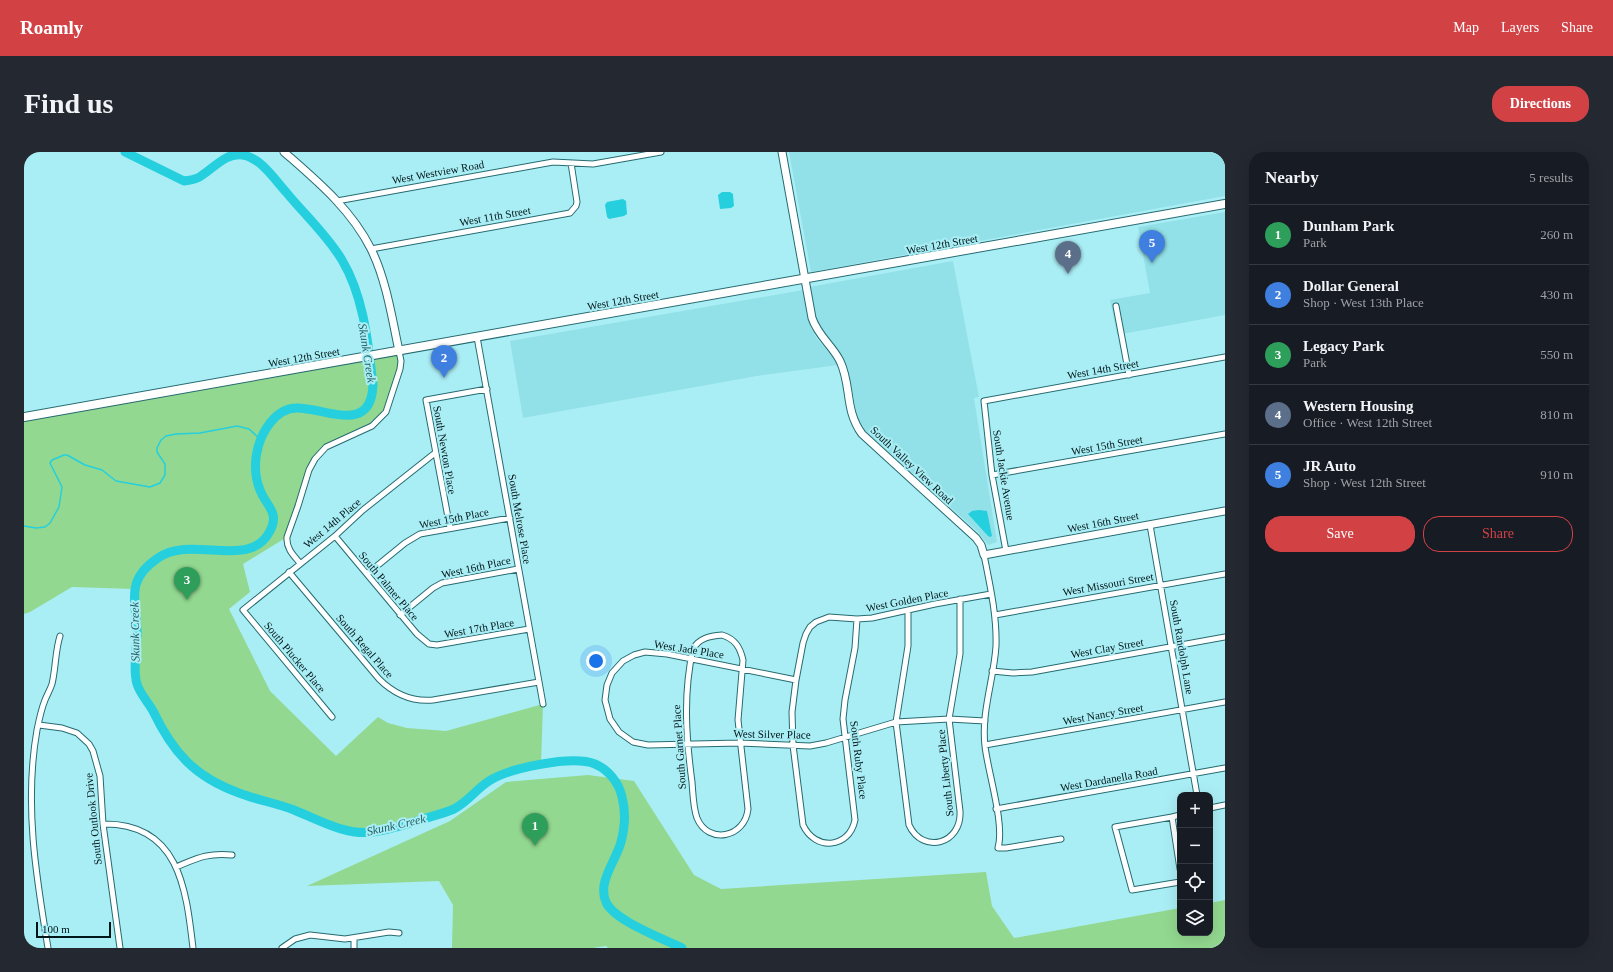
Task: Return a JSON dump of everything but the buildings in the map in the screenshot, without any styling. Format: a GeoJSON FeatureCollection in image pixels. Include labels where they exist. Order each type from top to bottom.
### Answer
{"type":"FeatureCollection","features":[{"type":"Feature","properties":{"kind":"main road","name":"West 12th Street"},"geometry":{"type":"LineString","coordinates":[[24,417],[347,361],[1225,204]]}},
{"type":"Feature","properties":{"kind":"street"},"geometry":{"type":"LineString","coordinates":[[284,152],[337,201],[351,217],[371,249],[385,290],[401,361],[400,369],[388,407],[383,416],[364,430],[326,447],[312,462],[286,537],[287,546],[300,563]]}},
{"type":"Feature","properties":{"kind":"street","name":"West Westview Road"},"geometry":{"type":"LineString","coordinates":[[337,201],[553,162],[593,164],[661,152]]}},
{"type":"Feature","properties":{"kind":"street","name":"South Valley View Road"},"geometry":{"type":"LineString","coordinates":[[782,152],[813,322],[816,329],[836,354],[840,362],[845,377],[851,413],[856,425],[862,434],[976,538],[981,545],[984,555]]}},
{"type":"Feature","properties":{"kind":"street","name":"West 11th Street"},"geometry":{"type":"LineString","coordinates":[[371,249],[570,213],[574,210],[577,202],[571,163]]}},
{"type":"Feature","properties":{"kind":"street"},"geometry":{"type":"LineString","coordinates":[[1116,306],[1129,375]]}},
{"type":"Feature","properties":{"kind":"street","name":"South Melrose Place"},"geometry":{"type":"LineString","coordinates":[[477,337],[543,704]]}},
{"type":"Feature","properties":{"kind":"street","name":"West 14th Street"},"geometry":{"type":"LineString","coordinates":[[984,401],[1225,357]]}},
{"type":"Feature","properties":{"kind":"street","name":"South Newton Place"},"geometry":{"type":"LineString","coordinates":[[450,528],[426,400],[487,389]]}},
{"type":"Feature","properties":{"kind":"street","name":"South Jackie Avenue"},"geometry":{"type":"LineString","coordinates":[[984,401],[992,475],[1006,551]]}},
{"type":"Feature","properties":{"kind":"street","name":"West 15th Street"},"geometry":{"type":"LineString","coordinates":[[992,475],[1225,434]]}},
{"type":"Feature","properties":{"kind":"street","name":"West 14th Place"},"geometry":{"type":"LineString","coordinates":[[243,610],[335,536],[363,510],[435,453]]}},
{"type":"Feature","properties":{"kind":"street","name":"West 16th Street"},"geometry":{"type":"LineString","coordinates":[[984,555],[1225,511]]}},
{"type":"Feature","properties":{"kind":"street","name":"West 15th Place"},"geometry":{"type":"LineString","coordinates":[[367,574],[415,536],[426,532],[510,518]]}},
{"type":"Feature","properties":{"kind":"street","name":"South Randolph Lane"},"geometry":{"type":"LineString","coordinates":[[1150,525],[1197,792]]}},
{"type":"Feature","properties":{"kind":"street","name":"South Palmer Place"},"geometry":{"type":"LineString","coordinates":[[335,536],[400,615],[422,639],[431,645]]}},
{"type":"Feature","properties":{"kind":"street"},"geometry":{"type":"LineString","coordinates":[[984,555],[992,594],[996,646],[985,721],[985,745],[1000,836],[998,848],[1061,839]]}},
{"type":"Feature","properties":{"kind":"street","name":"West 16th Place"},"geometry":{"type":"LineString","coordinates":[[400,615],[442,583],[518,569]]}},
{"type":"Feature","properties":{"kind":"street","name":"South Regal Place"},"geometry":{"type":"LineString","coordinates":[[289,572],[379,679],[399,695],[417,700],[433,700],[539,682]]}},
{"type":"Feature","properties":{"kind":"street","name":"West Missouri Street"},"geometry":{"type":"LineString","coordinates":[[994,615],[1225,574]]}},
{"type":"Feature","properties":{"kind":"street","name":"West Golden Place"},"geometry":{"type":"LineString","coordinates":[[796,680],[803,643],[807,631],[813,624],[824,617],[834,616],[857,619],[884,616],[960,599],[992,594]]}},
{"type":"Feature","properties":{"kind":"street","name":"South Liberty Place"},"geometry":{"type":"LineString","coordinates":[[908,611],[908,646],[896,722],[909,825],[912,832],[920,838],[930,842],[936,842],[942,841],[951,836],[957,830],[960,822],[960,810],[949,719],[960,654],[960,599]]}},
{"type":"Feature","properties":{"kind":"street","name":"South Plucker Place"},"geometry":{"type":"LineString","coordinates":[[243,610],[332,717]]}},
{"type":"Feature","properties":{"kind":"street","name":"South Ruby Place"},"geometry":{"type":"LineString","coordinates":[[793,745],[803,824],[809,834],[816,840],[831,843],[839,842],[847,836],[853,828],[855,820],[845,737],[844,708],[855,648],[857,619]]}},
{"type":"Feature","properties":{"kind":"street","name":"West 17th Place"},"geometry":{"type":"LineString","coordinates":[[431,645],[529,630]]}},
{"type":"Feature","properties":{"kind":"street","name":"South Garnet Place"},"geometry":{"type":"LineString","coordinates":[[740,743],[748,803],[748,814],[742,826],[736,831],[724,835],[716,834],[705,829],[696,817],[687,745],[686,700],[693,649],[698,642],[709,636],[722,635],[730,638],[738,645],[741,652],[743,669]]}},
{"type":"Feature","properties":{"kind":"street"},"geometry":{"type":"LineString","coordinates":[[48,948],[32,828],[33,771],[42,710],[51,685],[56,650],[60,636]]}},
{"type":"Feature","properties":{"kind":"street","name":"West Clay Street"},"geometry":{"type":"LineString","coordinates":[[992,671],[1013,673],[1032,672],[1225,637]]}},
{"type":"Feature","properties":{"kind":"street","name":"West Jade Place"},"geometry":{"type":"LineString","coordinates":[[605,700],[607,685],[612,672],[623,661],[630,657],[649,652],[796,680]]}},
{"type":"Feature","properties":{"kind":"street"},"geometry":{"type":"LineString","coordinates":[[740,743],[739,705],[743,669]]}},
{"type":"Feature","properties":{"kind":"street"},"geometry":{"type":"LineString","coordinates":[[793,745],[792,712],[796,680]]}},
{"type":"Feature","properties":{"kind":"street","name":"West Silver Place"},"geometry":{"type":"LineString","coordinates":[[605,700],[612,723],[619,732],[634,742],[648,745],[740,743],[793,745],[818,744],[896,722],[949,719],[985,721]]}},
{"type":"Feature","properties":{"kind":"street","name":"West Nancy Street"},"geometry":{"type":"LineString","coordinates":[[985,745],[1225,702]]}},
{"type":"Feature","properties":{"kind":"street","name":"South Outlook Drive"},"geometry":{"type":"LineString","coordinates":[[39,725],[62,728],[77,733],[89,744],[97,761],[100,776],[103,824],[120,948]]}},
{"type":"Feature","properties":{"kind":"street","name":"West Dardanella Road"},"geometry":{"type":"LineString","coordinates":[[996,809],[1225,768]]}},
{"type":"Feature","properties":{"kind":"street"},"geometry":{"type":"LineString","coordinates":[[1213,808],[1225,806],[1225,809]]}},
{"type":"Feature","properties":{"kind":"street"},"geometry":{"type":"LineString","coordinates":[[1177,816],[1115,827],[1132,890],[1177,882]]}},
{"type":"Feature","properties":{"kind":"street"},"geometry":{"type":"LineString","coordinates":[[1172,817],[1179,864]]}},
{"type":"Feature","properties":{"kind":"street"},"geometry":{"type":"LineString","coordinates":[[103,824],[126,826],[136,829],[151,836],[164,848],[176,867],[184,890],[189,912],[193,948]]}},
{"type":"Feature","properties":{"kind":"street"},"geometry":{"type":"LineString","coordinates":[[176,867],[205,855],[216,854],[232,856]]}},
{"type":"Feature","properties":{"kind":"street"},"geometry":{"type":"LineString","coordinates":[[282,948],[295,939],[310,935],[345,939],[389,932],[399,933]]}},
{"type":"Feature","properties":{"kind":"street"},"geometry":{"type":"LineString","coordinates":[[354,938],[354,948]]}},
{"type":"Feature","properties":{"kind":"shaded area"},"geometry":{"type":"Polygon","coordinates":[[[789,152],[1225,152],[1225,196],[811,272],[789,152]]]}},
{"type":"Feature","properties":{"kind":"shaded area"},"geometry":{"type":"Polygon","coordinates":[[[722,192],[730,192],[733,194],[734,206],[731,208],[720,209],[718,195],[722,192]]]}},
{"type":"Feature","properties":{"kind":"shaded area"},"geometry":{"type":"Polygon","coordinates":[[[623,199],[626,201],[627,214],[609,219],[607,217],[605,205],[607,202],[623,199]]]}},
{"type":"Feature","properties":{"kind":"shaded area"},"geometry":{"type":"Polygon","coordinates":[[[1225,212],[1225,315],[1117,335],[1110,300],[1150,293],[1138,227],[1225,212]]]}},
{"type":"Feature","properties":{"kind":"shaded area"},"geometry":{"type":"Polygon","coordinates":[[[953,261],[979,397],[974,398],[997,542],[988,545],[977,531],[861,427],[857,418],[850,377],[846,364],[816,323],[809,287],[953,261]]]}},
{"type":"Feature","properties":{"kind":"shaded area"},"geometry":{"type":"Polygon","coordinates":[[[803,290],[811,328],[817,339],[830,353],[838,365],[757,376],[523,418],[510,341],[803,290]]]}},
{"type":"Feature","properties":{"kind":"shaded area"},"geometry":{"type":"Polygon","coordinates":[[[972,511],[987,511],[992,536],[990,537],[968,514],[972,511]]]}},
{"type":"Feature","properties":{"kind":"green space"},"geometry":{"type":"Polygon","coordinates":[[[399,351],[400,369],[381,419],[321,452],[309,470],[287,537],[243,564],[250,592],[229,609],[270,691],[336,756],[378,717],[388,723],[407,728],[446,731],[543,704],[541,765],[509,771],[489,780],[465,803],[450,811],[371,833],[352,833],[273,802],[242,794],[213,783],[197,772],[176,751],[161,729],[151,707],[137,683],[135,657],[137,636],[134,589],[72,587],[24,614],[24,417],[399,351]]]}},
{"type":"Feature","properties":{"kind":"green space"},"geometry":{"type":"Polygon","coordinates":[[[588,775],[634,781],[694,875],[721,889],[986,872],[992,906],[1014,938],[1177,909],[1177,936],[1213,936],[1213,902],[1225,900],[1225,948],[608,948],[606,946],[593,948],[452,948],[453,905],[439,881],[307,886],[450,821],[506,782],[588,775]]]}},
{"type":"Feature","properties":{"kind":"waterway","name":"Skunk Creek"},"geometry":{"type":"LineString","coordinates":[[125,152],[184,181],[193,180],[199,177],[220,161],[231,156],[243,155],[250,157],[262,165],[315,225],[342,260],[355,289],[364,321],[373,385],[370,400],[364,410],[356,414],[333,414],[309,409],[293,408],[282,412],[275,417],[265,430],[256,455],[256,473],[260,490],[271,509],[274,519],[270,531],[261,543],[249,549],[235,551],[187,549],[172,552],[158,558],[141,574],[135,591],[137,632],[135,668],[136,680],[140,691],[177,751],[198,771],[223,787],[280,805],[333,826],[353,832],[363,833],[390,829],[454,809],[464,803],[489,781],[498,776],[511,772],[541,764],[557,762],[572,761],[595,764],[609,773],[616,782],[621,792],[624,808],[624,825],[621,842],[605,879],[604,894],[606,902],[618,916],[682,948]]}},
{"type":"Feature","properties":{"kind":"waterway"},"geometry":{"type":"LineString","coordinates":[[24,526],[36,528],[45,527],[50,523],[59,507],[62,487],[50,463],[52,460],[64,455],[67,455],[85,465],[102,470],[116,481],[150,487],[160,483],[165,475],[165,464],[157,452],[157,448],[161,440],[166,436],[200,433],[237,426],[249,429],[260,439]]}},
{"type":"Feature","properties":{"kind":"place","name":"JR Auto"},"geometry":{"type":"Point","coordinates":[1152,263]}},
{"type":"Feature","properties":{"kind":"place","name":"Western Housing"},"geometry":{"type":"Point","coordinates":[1068,274]}},
{"type":"Feature","properties":{"kind":"place","name":"Dollar General"},"geometry":{"type":"Point","coordinates":[444,378]}},
{"type":"Feature","properties":{"kind":"place","name":"Legacy Park"},"geometry":{"type":"Point","coordinates":[187,600]}},
{"type":"Feature","properties":{"kind":"place","name":"Dunham Park"},"geometry":{"type":"Point","coordinates":[535,846]}}]}
